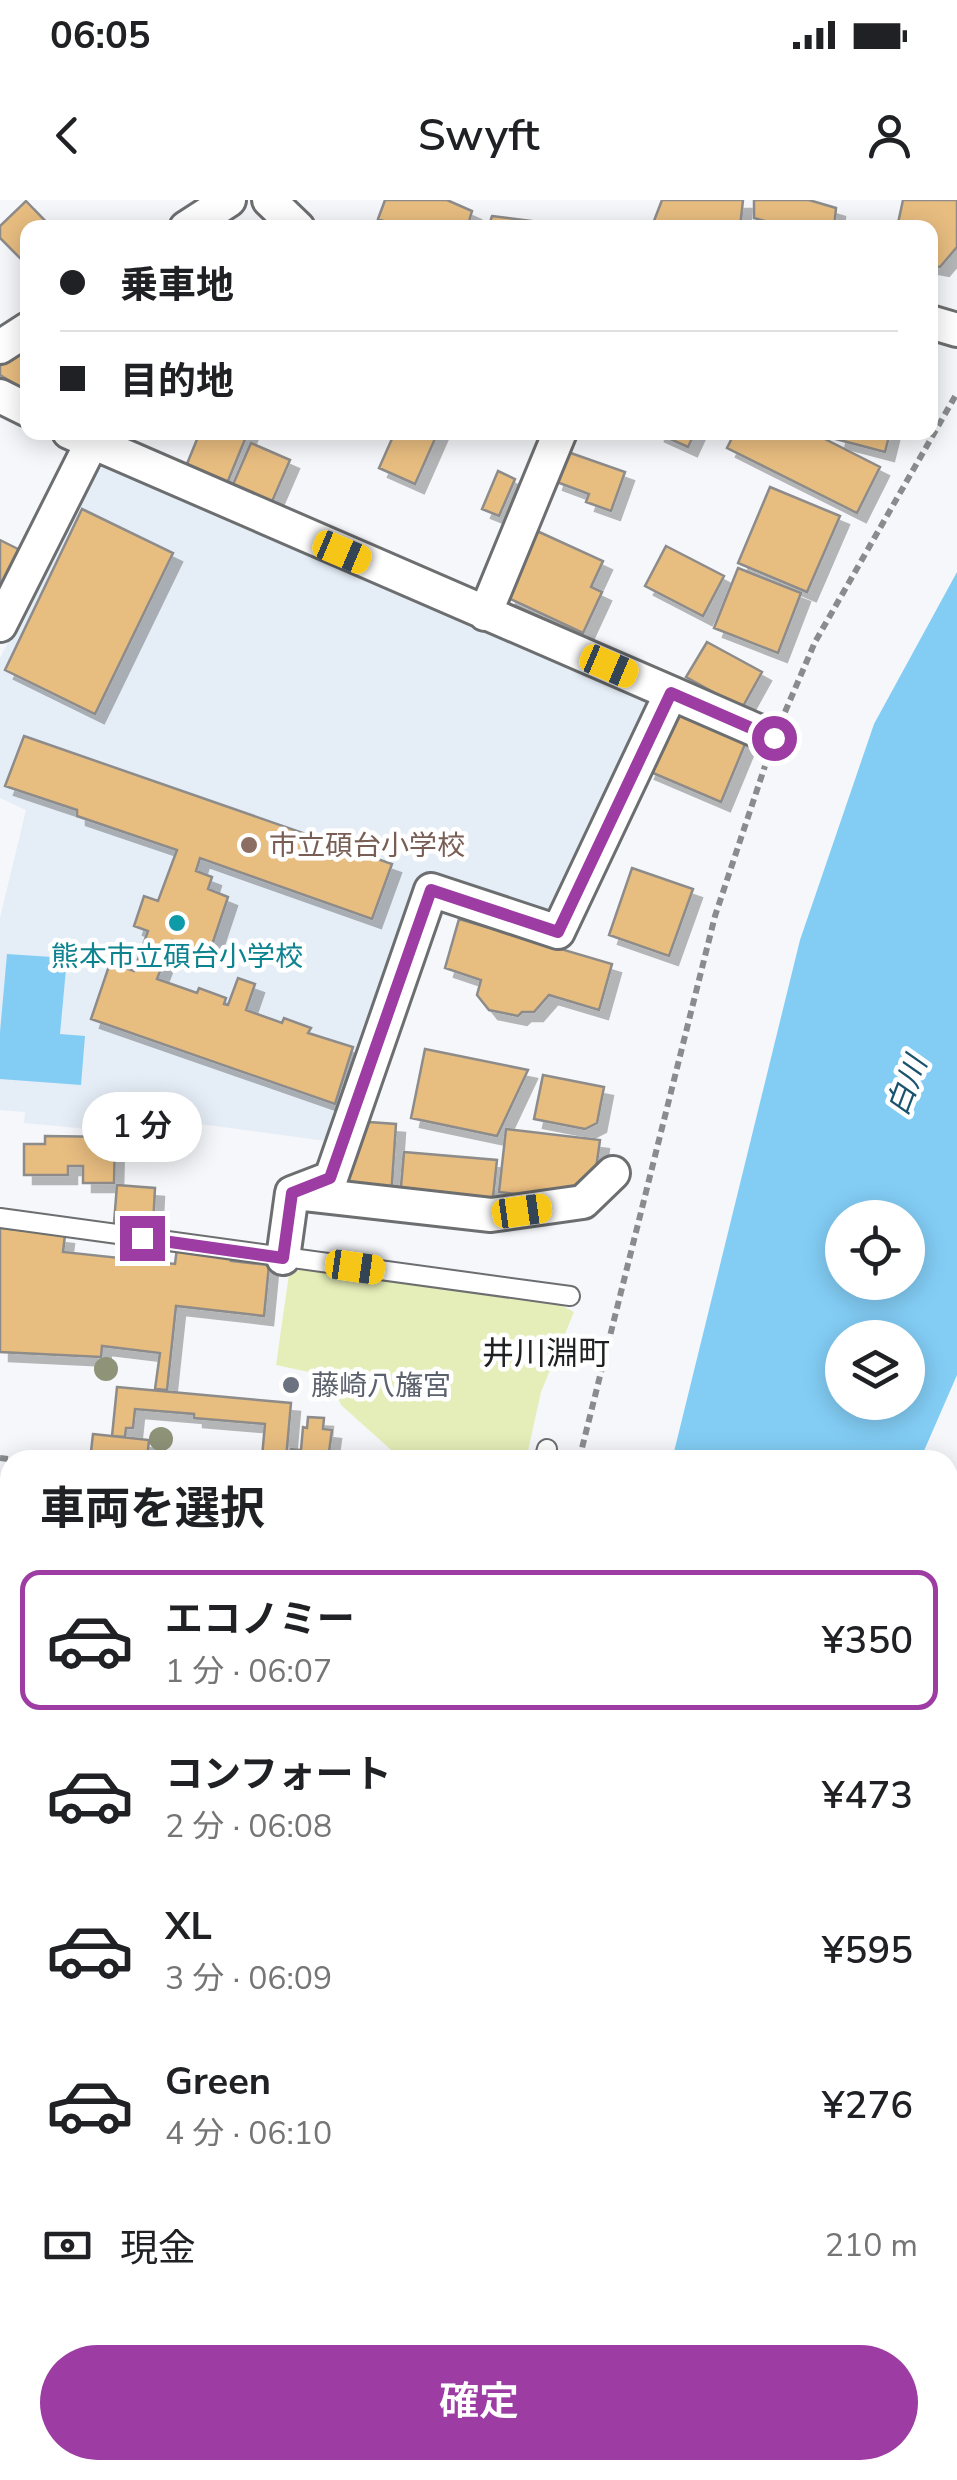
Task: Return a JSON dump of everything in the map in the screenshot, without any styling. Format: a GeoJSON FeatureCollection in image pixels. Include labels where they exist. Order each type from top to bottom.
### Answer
{"type":"FeatureCollection","features":[{"type":"Feature","properties":{"kind":"street"},"geometry":{"type":"LineString","coordinates":[[198,220],[229,200]]}},
{"type":"Feature","properties":{"kind":"street"},"geometry":{"type":"LineString","coordinates":[[269,200],[290,220]]}},
{"type":"Feature","properties":{"kind":"street"},"geometry":{"type":"LineString","coordinates":[[0,624],[79,440]]}},
{"type":"Feature","properties":{"kind":"street"},"geometry":{"type":"LineString","coordinates":[[85,440],[774,738]]}},
{"type":"Feature","properties":{"kind":"street"},"geometry":{"type":"LineString","coordinates":[[485,614],[557,440]]}},
{"type":"Feature","properties":{"kind":"street"},"geometry":{"type":"LineString","coordinates":[[292,1193],[330,1178],[431,890],[558,932],[671,693]]}},
{"type":"Feature","properties":{"kind":"street"},"geometry":{"type":"LineString","coordinates":[[292,1193],[491,1215],[583,1202],[613,1172]]}},
{"type":"Feature","properties":{"kind":"street"},"geometry":{"type":"LineString","coordinates":[[283,1258],[292,1193]]}},
{"type":"Feature","properties":{"kind":"lane"},"geometry":{"type":"LineString","coordinates":[[0,1218],[570,1296]]}},
{"type":"Feature","properties":{"kind":"path"},"geometry":{"type":"LineString","coordinates":[[938,426],[957,393]]}},
{"type":"Feature","properties":{"kind":"path"},"geometry":{"type":"LineString","coordinates":[[582,1450],[715,916],[774,738],[814,642],[930,440]]}},
{"type":"Feature","properties":{"kind":"shaded area"},"geometry":{"type":"Polygon","coordinates":[[[118,464],[659,707],[556,915],[431,880],[334,1142],[133,1115],[131,1133],[24,1123],[25,1112],[0,1110],[0,918],[26,810],[0,798],[0,658],[100,468],[118,464]]]}},
{"type":"Feature","properties":{"kind":"green space"},"geometry":{"type":"Polygon","coordinates":[[[306,1267],[555,1302],[574,1312],[541,1392],[528,1450],[391,1450],[341,1405],[328,1376],[276,1365],[289,1274],[306,1267]]]}},
{"type":"Feature","properties":{"kind":"water","name":"白川"},"geometry":{"type":"Polygon","coordinates":[[[957,572],[957,1375],[924,1450],[674,1450],[800,940],[874,724],[957,572]]]}},
{"type":"Feature","properties":{"kind":"water"},"geometry":{"type":"Polygon","coordinates":[[[7,954],[67,958],[60,1034],[85,1036],[81,1085],[0,1079],[7,954]]]}},
{"type":"Feature","properties":{"kind":"building"},"geometry":{"type":"Polygon","coordinates":[[[385,200],[447,200],[472,211],[469,220],[378,219],[385,200]]]}},
{"type":"Feature","properties":{"kind":"building"},"geometry":{"type":"Polygon","coordinates":[[[662,200],[743,200],[741,220],[654,220],[662,200]]]}},
{"type":"Feature","properties":{"kind":"building"},"geometry":{"type":"Polygon","coordinates":[[[754,200],[809,200],[836,208],[835,220],[754,218],[754,200]]]}},
{"type":"Feature","properties":{"kind":"building"},"geometry":{"type":"Polygon","coordinates":[[[903,200],[957,200],[957,247],[938,267],[938,220],[899,220],[903,200]]]}},
{"type":"Feature","properties":{"kind":"building"},"geometry":{"type":"Polygon","coordinates":[[[26,201],[44,220],[20,220],[20,258],[0,238],[0,226],[26,201]]]}},
{"type":"Feature","properties":{"kind":"building"},"geometry":{"type":"Polygon","coordinates":[[[492,216],[524,220],[491,220],[492,216]]]}},
{"type":"Feature","properties":{"kind":"building"},"geometry":{"type":"Polygon","coordinates":[[[7,348],[20,356],[20,387],[0,375],[0,360],[7,348]]]}},
{"type":"Feature","properties":{"kind":"building"},"geometry":{"type":"Polygon","coordinates":[[[197,440],[245,440],[223,493],[182,476],[197,440]]]}},
{"type":"Feature","properties":{"kind":"building"},"geometry":{"type":"Polygon","coordinates":[[[391,440],[434,440],[415,484],[379,468],[391,440]]]}},
{"type":"Feature","properties":{"kind":"building"},"geometry":{"type":"Polygon","coordinates":[[[673,440],[691,440],[688,447],[673,440]]]}},
{"type":"Feature","properties":{"kind":"building"},"geometry":{"type":"Polygon","coordinates":[[[731,440],[827,440],[880,467],[857,513],[727,448],[731,440]]]}},
{"type":"Feature","properties":{"kind":"building"},"geometry":{"type":"Polygon","coordinates":[[[840,440],[888,440],[885,452],[840,440]]]}},
{"type":"Feature","properties":{"kind":"building"},"geometry":{"type":"Polygon","coordinates":[[[251,443],[290,460],[267,513],[228,496],[251,443]]]}},
{"type":"Feature","properties":{"kind":"building"},"geometry":{"type":"Polygon","coordinates":[[[565,451],[625,472],[611,511],[586,502],[589,494],[554,481],[565,451]]]}},
{"type":"Feature","properties":{"kind":"building"},"geometry":{"type":"Polygon","coordinates":[[[498,471],[515,479],[499,516],[482,509],[498,471]]]}},
{"type":"Feature","properties":{"kind":"building"},"geometry":{"type":"Polygon","coordinates":[[[770,487],[840,516],[807,592],[738,563],[770,487]]]}},
{"type":"Feature","properties":{"kind":"building"},"geometry":{"type":"Polygon","coordinates":[[[82,509],[173,553],[95,714],[5,670],[82,509]]]}},
{"type":"Feature","properties":{"kind":"building"},"geometry":{"type":"Polygon","coordinates":[[[537,531],[603,561],[591,587],[602,592],[583,633],[506,597],[537,531]]]}},
{"type":"Feature","properties":{"kind":"building"},"geometry":{"type":"Polygon","coordinates":[[[0,540],[22,551],[0,595],[0,540]]]}},
{"type":"Feature","properties":{"kind":"building"},"geometry":{"type":"Polygon","coordinates":[[[666,546],[724,576],[703,616],[645,586],[666,546]]]}},
{"type":"Feature","properties":{"kind":"building"},"geometry":{"type":"Polygon","coordinates":[[[738,568],[801,593],[778,653],[714,628],[738,568]]]}},
{"type":"Feature","properties":{"kind":"building"},"geometry":{"type":"Polygon","coordinates":[[[707,642],[762,672],[742,708],[686,677],[707,642]]]}},
{"type":"Feature","properties":{"kind":"building"},"geometry":{"type":"Polygon","coordinates":[[[674,706],[748,737],[721,802],[646,770],[674,706]]]}},
{"type":"Feature","properties":{"kind":"building","name":"熊本市立碩台小学校"},"geometry":{"type":"Polygon","coordinates":[[[24,736],[392,864],[372,919],[200,858],[196,871],[212,877],[208,889],[228,897],[209,954],[172,940],[157,979],[197,993],[199,988],[226,998],[224,1004],[228,1005],[238,978],[255,984],[246,1010],[282,1023],[284,1018],[311,1028],[308,1033],[353,1047],[335,1104],[91,1019],[110,963],[134,971],[148,931],[134,926],[144,896],[158,901],[177,850],[77,816],[77,810],[5,786],[24,736]]]}},
{"type":"Feature","properties":{"kind":"building"},"geometry":{"type":"Polygon","coordinates":[[[632,868],[693,889],[669,956],[609,935],[632,868]]]}},
{"type":"Feature","properties":{"kind":"building"},"geometry":{"type":"Polygon","coordinates":[[[459,919],[612,964],[599,1010],[549,995],[534,1012],[518,1016],[489,1010],[477,995],[481,980],[445,968],[459,919]]]}},
{"type":"Feature","properties":{"kind":"building"},"geometry":{"type":"Polygon","coordinates":[[[425,1049],[528,1070],[497,1136],[411,1118],[425,1049]]]}},
{"type":"Feature","properties":{"kind":"building"},"geometry":{"type":"Polygon","coordinates":[[[543,1075],[604,1087],[597,1123],[585,1129],[534,1119],[543,1075]]]}},
{"type":"Feature","properties":{"kind":"building"},"geometry":{"type":"Polygon","coordinates":[[[355,1121],[396,1124],[391,1197],[340,1189],[355,1121]]]}},
{"type":"Feature","properties":{"kind":"building"},"geometry":{"type":"Polygon","coordinates":[[[506,1129],[600,1140],[594,1183],[532,1196],[499,1192],[506,1129]]]}},
{"type":"Feature","properties":{"kind":"building"},"geometry":{"type":"Polygon","coordinates":[[[45,1136],[115,1137],[114,1183],[83,1183],[83,1166],[68,1166],[68,1175],[24,1175],[24,1144],[45,1144],[45,1136]]]}},
{"type":"Feature","properties":{"kind":"building"},"geometry":{"type":"Polygon","coordinates":[[[404,1152],[497,1160],[492,1207],[400,1198],[404,1152]]]}},
{"type":"Feature","properties":{"kind":"building"},"geometry":{"type":"Polygon","coordinates":[[[117,1185],[155,1188],[153,1226],[114,1223],[117,1185]]]}},
{"type":"Feature","properties":{"kind":"building"},"geometry":{"type":"Polygon","coordinates":[[[0,1228],[65,1235],[63,1252],[175,1264],[177,1248],[232,1255],[231,1261],[269,1265],[264,1316],[176,1306],[167,1390],[155,1389],[160,1353],[102,1346],[101,1357],[0,1352],[0,1228]]]}},
{"type":"Feature","properties":{"kind":"building"},"geometry":{"type":"Polygon","coordinates":[[[117,1387],[291,1403],[287,1450],[263,1450],[265,1424],[135,1409],[133,1428],[126,1428],[125,1437],[112,1436],[117,1387]]]}},
{"type":"Feature","properties":{"kind":"building"},"geometry":{"type":"Polygon","coordinates":[[[308,1417],[324,1418],[323,1429],[332,1430],[329,1450],[301,1450],[308,1417]]]}},
{"type":"Feature","properties":{"kind":"building"},"geometry":{"type":"Polygon","coordinates":[[[93,1434],[149,1440],[148,1450],[91,1450],[93,1434]]]}},
{"type":"Feature","properties":{"kind":"place","name":"市立碩台小学校"},"geometry":{"type":"Point","coordinates":[249,845]}},
{"type":"Feature","properties":{"kind":"place","name":"熊本市立碩台小学校"},"geometry":{"type":"Point","coordinates":[177,923]}},
{"type":"Feature","properties":{"kind":"place","name":"藤崎八旛宮"},"geometry":{"type":"Point","coordinates":[291,1385]}},
{"type":"Feature","properties":{"kind":"district","name":"井川淵町"},"geometry":{"type":"Point","coordinates":[546,1353]}},
{"type":"Feature","properties":{"kind":"route"},"geometry":{"type":"LineString","coordinates":[[142,1238],[283,1258],[292,1193],[330,1178],[431,890],[558,932],[671,693],[774,738]]}}]}
